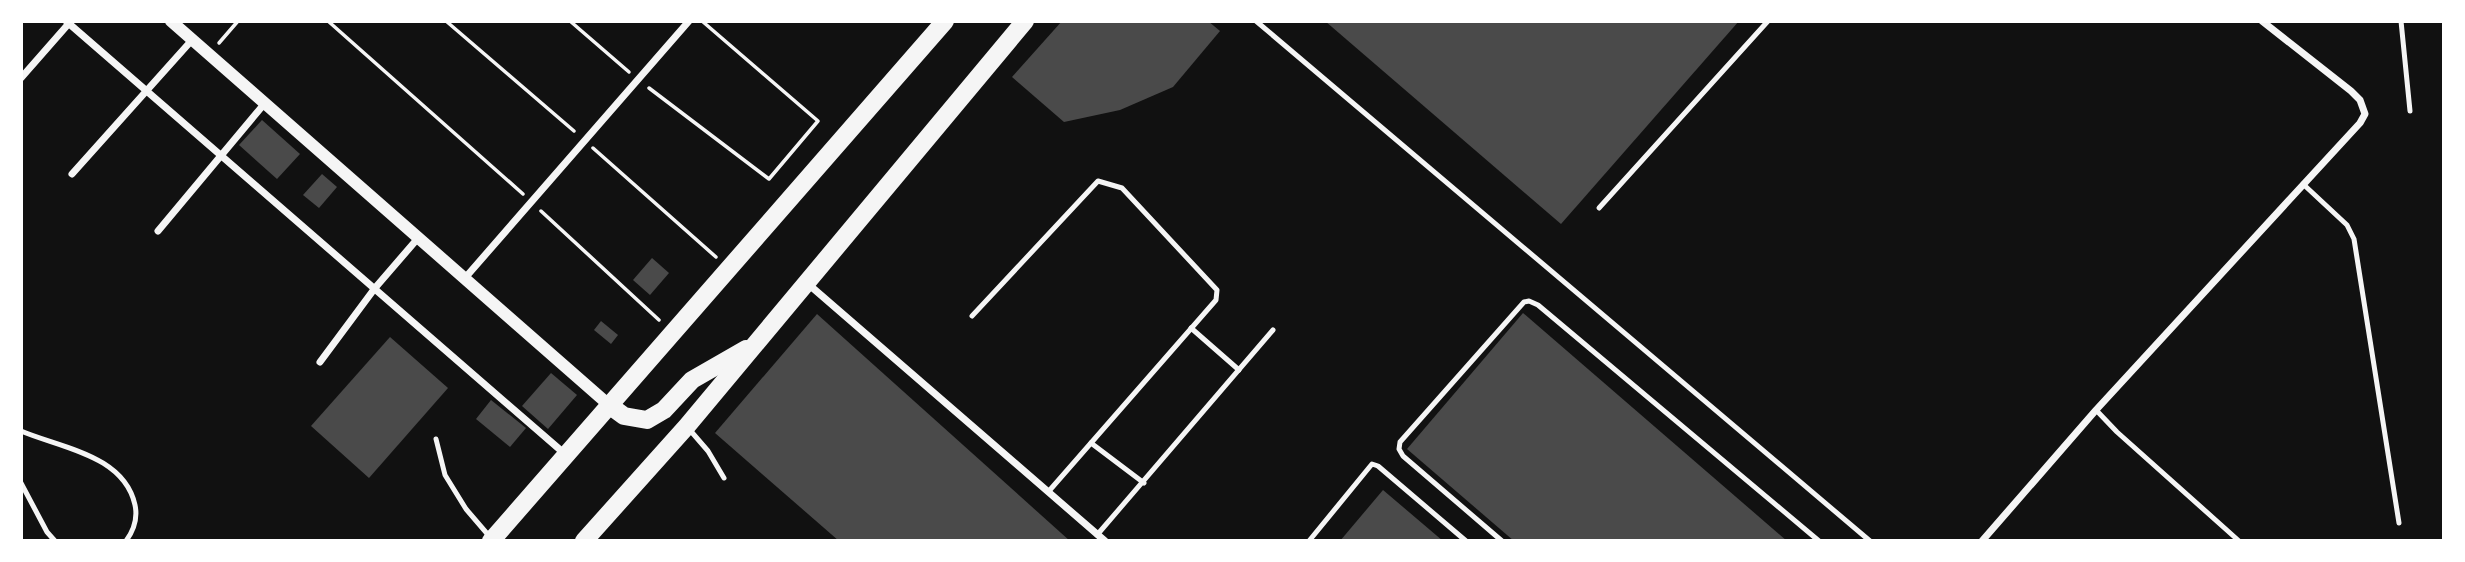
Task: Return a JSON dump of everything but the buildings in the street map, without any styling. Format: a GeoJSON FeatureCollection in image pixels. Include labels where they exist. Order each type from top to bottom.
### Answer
{"type":"FeatureCollection","features":[{"type":"Feature","properties":{"kind":"main road"},"geometry":{"type":"LineString","coordinates":[[492,540],[945,21]]}},
{"type":"Feature","properties":{"kind":"main road"},"geometry":{"type":"LineString","coordinates":[[589,540],[1025,21]]}},
{"type":"Feature","properties":{"kind":"main road"},"geometry":{"type":"LineString","coordinates":[[609,405],[624,416],[637,420],[655,417],[692,380],[756,343]]}},
{"type":"Feature","properties":{"kind":"street"},"geometry":{"type":"LineString","coordinates":[[171,21],[609,405]]}},
{"type":"Feature","properties":{"kind":"street"},"geometry":{"type":"LineString","coordinates":[[465,278],[689,21]]}},
{"type":"Feature","properties":{"kind":"street"},"geometry":{"type":"LineString","coordinates":[[1982,541],[2096,410],[2365,114],[2360,100],[2351,91],[2262,21]]}},
{"type":"Feature","properties":{"kind":"street"},"geometry":{"type":"LineString","coordinates":[[21,78],[68,22],[566,454]]}},
{"type":"Feature","properties":{"kind":"street"},"geometry":{"type":"LineString","coordinates":[[72,174],[192,40]]}},
{"type":"Feature","properties":{"kind":"street"},"geometry":{"type":"LineString","coordinates":[[158,231],[265,103]]}},
{"type":"Feature","properties":{"kind":"street"},"geometry":{"type":"LineString","coordinates":[[320,362],[374,288],[419,236]]}},
{"type":"Feature","properties":{"kind":"street"},"geometry":{"type":"LineString","coordinates":[[807,283],[1105,541]]}},
{"type":"Feature","properties":{"kind":"lane"},"geometry":{"type":"LineString","coordinates":[[1256,21],[1870,541]]}},
{"type":"Feature","properties":{"kind":"lane"},"geometry":{"type":"LineString","coordinates":[[1599,208],[1768,21]]}},
{"type":"Feature","properties":{"kind":"lane"},"geometry":{"type":"LineString","coordinates":[[2401,21],[2410,111]]}},
{"type":"Feature","properties":{"kind":"lane"},"geometry":{"type":"LineString","coordinates":[[972,316],[1098,181],[1122,188],[1217,290],[1216,300],[1049,491]]}},
{"type":"Feature","properties":{"kind":"lane"},"geometry":{"type":"LineString","coordinates":[[2303,184],[2347,225],[2354,239],[2399,523]]}},
{"type":"Feature","properties":{"kind":"lane"},"geometry":{"type":"LineString","coordinates":[[1502,541],[1403,456],[1399,449],[1400,442],[1524,302],[1529,301],[1538,305],[1819,541]]}},
{"type":"Feature","properties":{"kind":"lane"},"geometry":{"type":"LineString","coordinates":[[1191,328],[1239,370]]}},
{"type":"Feature","properties":{"kind":"lane"},"geometry":{"type":"LineString","coordinates":[[1097,535],[1273,330]]}},
{"type":"Feature","properties":{"kind":"lane"},"geometry":{"type":"LineString","coordinates":[[2096,410],[2239,541]]}},
{"type":"Feature","properties":{"kind":"lane"},"geometry":{"type":"LineString","coordinates":[[687,426],[708,451],[724,478]]}},
{"type":"Feature","properties":{"kind":"lane"},"geometry":{"type":"LineString","coordinates":[[21,431],[99,460],[117,473],[132,493],[136,513],[133,531],[126,541]]}},
{"type":"Feature","properties":{"kind":"lane"},"geometry":{"type":"LineString","coordinates":[[436,439],[445,475],[466,509],[492,540]]}},
{"type":"Feature","properties":{"kind":"lane"},"geometry":{"type":"LineString","coordinates":[[1091,443],[1144,483]]}},
{"type":"Feature","properties":{"kind":"lane"},"geometry":{"type":"LineString","coordinates":[[1309,541],[1365,469],[1372,464],[1378,466],[1466,541]]}},
{"type":"Feature","properties":{"kind":"lane"},"geometry":{"type":"LineString","coordinates":[[21,484],[47,533],[55,541]]}},
{"type":"Feature","properties":{"kind":"path"},"geometry":{"type":"LineString","coordinates":[[209,55],[238,21]]}},
{"type":"Feature","properties":{"kind":"path"},"geometry":{"type":"LineString","coordinates":[[328,21],[673,333]]}},
{"type":"Feature","properties":{"kind":"path"},"geometry":{"type":"LineString","coordinates":[[570,21],[638,79],[769,179],[818,121],[702,21]]}}]}
